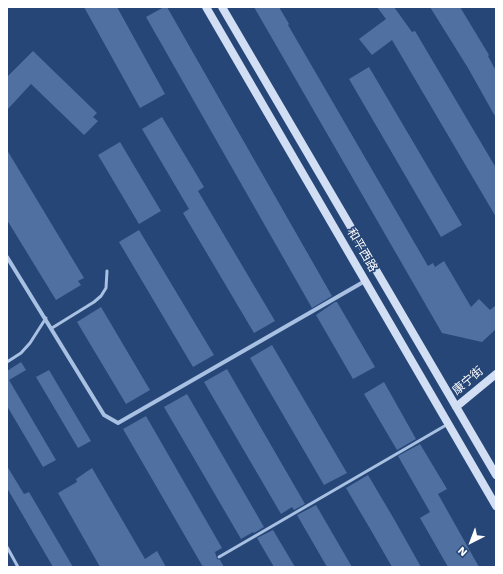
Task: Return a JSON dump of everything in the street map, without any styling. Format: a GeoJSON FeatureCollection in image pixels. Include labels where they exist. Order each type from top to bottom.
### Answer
{"type":"FeatureCollection","features":[{"type":"Feature","properties":{"kind":"main road","name":"和平西路"},"geometry":{"type":"LineString","coordinates":[[206,7],[496,506]]}},
{"type":"Feature","properties":{"kind":"main road","name":"和平西路"},"geometry":{"type":"LineString","coordinates":[[222,7],[496,475]]}},
{"type":"Feature","properties":{"kind":"main road","name":"康宁街"},"geometry":{"type":"LineString","coordinates":[[456,407],[496,374]]}},
{"type":"Feature","properties":{"kind":"street"},"geometry":{"type":"LineString","coordinates":[[7,257],[46,318],[104,415],[118,423],[366,281]]}},
{"type":"Feature","properties":{"kind":"lane"},"geometry":{"type":"LineString","coordinates":[[52,328],[102,296],[106,288],[107,271]]}},
{"type":"Feature","properties":{"kind":"lane"},"geometry":{"type":"LineString","coordinates":[[7,362],[21,353],[30,343],[46,318]]}},
{"type":"Feature","properties":{"kind":"lane"},"geometry":{"type":"LineString","coordinates":[[219,557],[448,424]]}},
{"type":"Feature","properties":{"kind":"lane"},"geometry":{"type":"LineString","coordinates":[[7,547],[18,567]]}},
{"type":"Feature","properties":{"kind":"building"},"geometry":{"type":"Polygon","coordinates":[[[84,7],[117,7],[165,94],[140,108],[84,7]]]}},
{"type":"Feature","properties":{"kind":"building"},"geometry":{"type":"Polygon","coordinates":[[[164,7],[167,7],[332,296],[312,308],[146,17],[164,7]]]}},
{"type":"Feature","properties":{"kind":"building"},"geometry":{"type":"Polygon","coordinates":[[[254,7],[279,7],[428,266],[433,263],[435,267],[444,261],[471,307],[479,299],[490,310],[496,305],[496,329],[482,342],[442,333],[254,7]]]}},
{"type":"Feature","properties":{"kind":"building"},"geometry":{"type":"Polygon","coordinates":[[[377,7],[394,7],[412,32],[415,31],[496,168],[496,217],[392,40],[372,55],[359,39],[386,19],[377,7]]]}},
{"type":"Feature","properties":{"kind":"building"},"geometry":{"type":"Polygon","coordinates":[[[430,7],[460,7],[489,55],[488,56],[496,71],[496,118],[468,68],[430,7]]]}},
{"type":"Feature","properties":{"kind":"building"},"geometry":{"type":"Polygon","coordinates":[[[33,51],[97,113],[93,117],[98,121],[84,135],[31,84],[7,110],[7,77],[33,51]]]}},
{"type":"Feature","properties":{"kind":"building"},"geometry":{"type":"Polygon","coordinates":[[[369,67],[462,225],[441,237],[349,79],[369,67]]]}},
{"type":"Feature","properties":{"kind":"building"},"geometry":{"type":"Polygon","coordinates":[[[162,117],[204,187],[198,191],[275,321],[254,333],[183,213],[189,209],[142,129],[162,117]]]}},
{"type":"Feature","properties":{"kind":"building"},"geometry":{"type":"Polygon","coordinates":[[[120,142],[161,211],[139,224],[98,155],[120,142]]]}},
{"type":"Feature","properties":{"kind":"building"},"geometry":{"type":"Polygon","coordinates":[[[7,150],[84,278],[78,281],[81,285],[56,300],[7,220],[7,150]]]}},
{"type":"Feature","properties":{"kind":"building"},"geometry":{"type":"Polygon","coordinates":[[[139,230],[214,355],[193,367],[119,242],[139,230]]]}},
{"type":"Feature","properties":{"kind":"building"},"geometry":{"type":"Polygon","coordinates":[[[337,302],[375,367],[353,379],[316,315],[337,302]]]}},
{"type":"Feature","properties":{"kind":"building"},"geometry":{"type":"Polygon","coordinates":[[[101,307],[150,390],[126,404],[77,322],[101,307]]]}},
{"type":"Feature","properties":{"kind":"building"},"geometry":{"type":"Polygon","coordinates":[[[272,345],[347,473],[324,485],[250,358],[272,345]]]}},
{"type":"Feature","properties":{"kind":"building"},"geometry":{"type":"Polygon","coordinates":[[[21,362],[26,370],[9,380],[56,460],[43,467],[7,406],[7,371],[21,362]]]}},
{"type":"Feature","properties":{"kind":"building"},"geometry":{"type":"Polygon","coordinates":[[[227,369],[305,504],[294,510],[292,507],[281,514],[204,382],[227,369]]]}},
{"type":"Feature","properties":{"kind":"building"},"geometry":{"type":"Polygon","coordinates":[[[49,370],[91,441],[78,448],[36,377],[49,370]]]}},
{"type":"Feature","properties":{"kind":"building"},"geometry":{"type":"Polygon","coordinates":[[[384,382],[416,439],[397,450],[364,394],[384,382]]]}},
{"type":"Feature","properties":{"kind":"building"},"geometry":{"type":"Polygon","coordinates":[[[187,394],[264,527],[241,539],[164,407],[187,394]]]}},
{"type":"Feature","properties":{"kind":"building"},"geometry":{"type":"Polygon","coordinates":[[[146,416],[222,548],[215,552],[217,559],[220,560],[224,567],[203,567],[123,429],[146,416]]]}},
{"type":"Feature","properties":{"kind":"building"},"geometry":{"type":"Polygon","coordinates":[[[420,444],[447,489],[438,494],[479,567],[448,567],[420,518],[430,512],[398,456],[420,444]]]}},
{"type":"Feature","properties":{"kind":"building"},"geometry":{"type":"Polygon","coordinates":[[[7,466],[24,494],[29,492],[73,567],[53,567],[7,488],[7,466]]]}},
{"type":"Feature","properties":{"kind":"building"},"geometry":{"type":"Polygon","coordinates":[[[92,468],[145,559],[157,551],[166,567],[100,567],[58,493],[77,482],[76,479],[92,468]]]}},
{"type":"Feature","properties":{"kind":"building"},"geometry":{"type":"Polygon","coordinates":[[[368,475],[421,567],[392,567],[346,488],[368,475]]]}},
{"type":"Feature","properties":{"kind":"building"},"geometry":{"type":"Polygon","coordinates":[[[316,505],[352,567],[327,567],[297,515],[316,505]]]}},
{"type":"Feature","properties":{"kind":"building"},"geometry":{"type":"Polygon","coordinates":[[[273,530],[295,567],[274,567],[257,538],[273,530]]]}}]}
